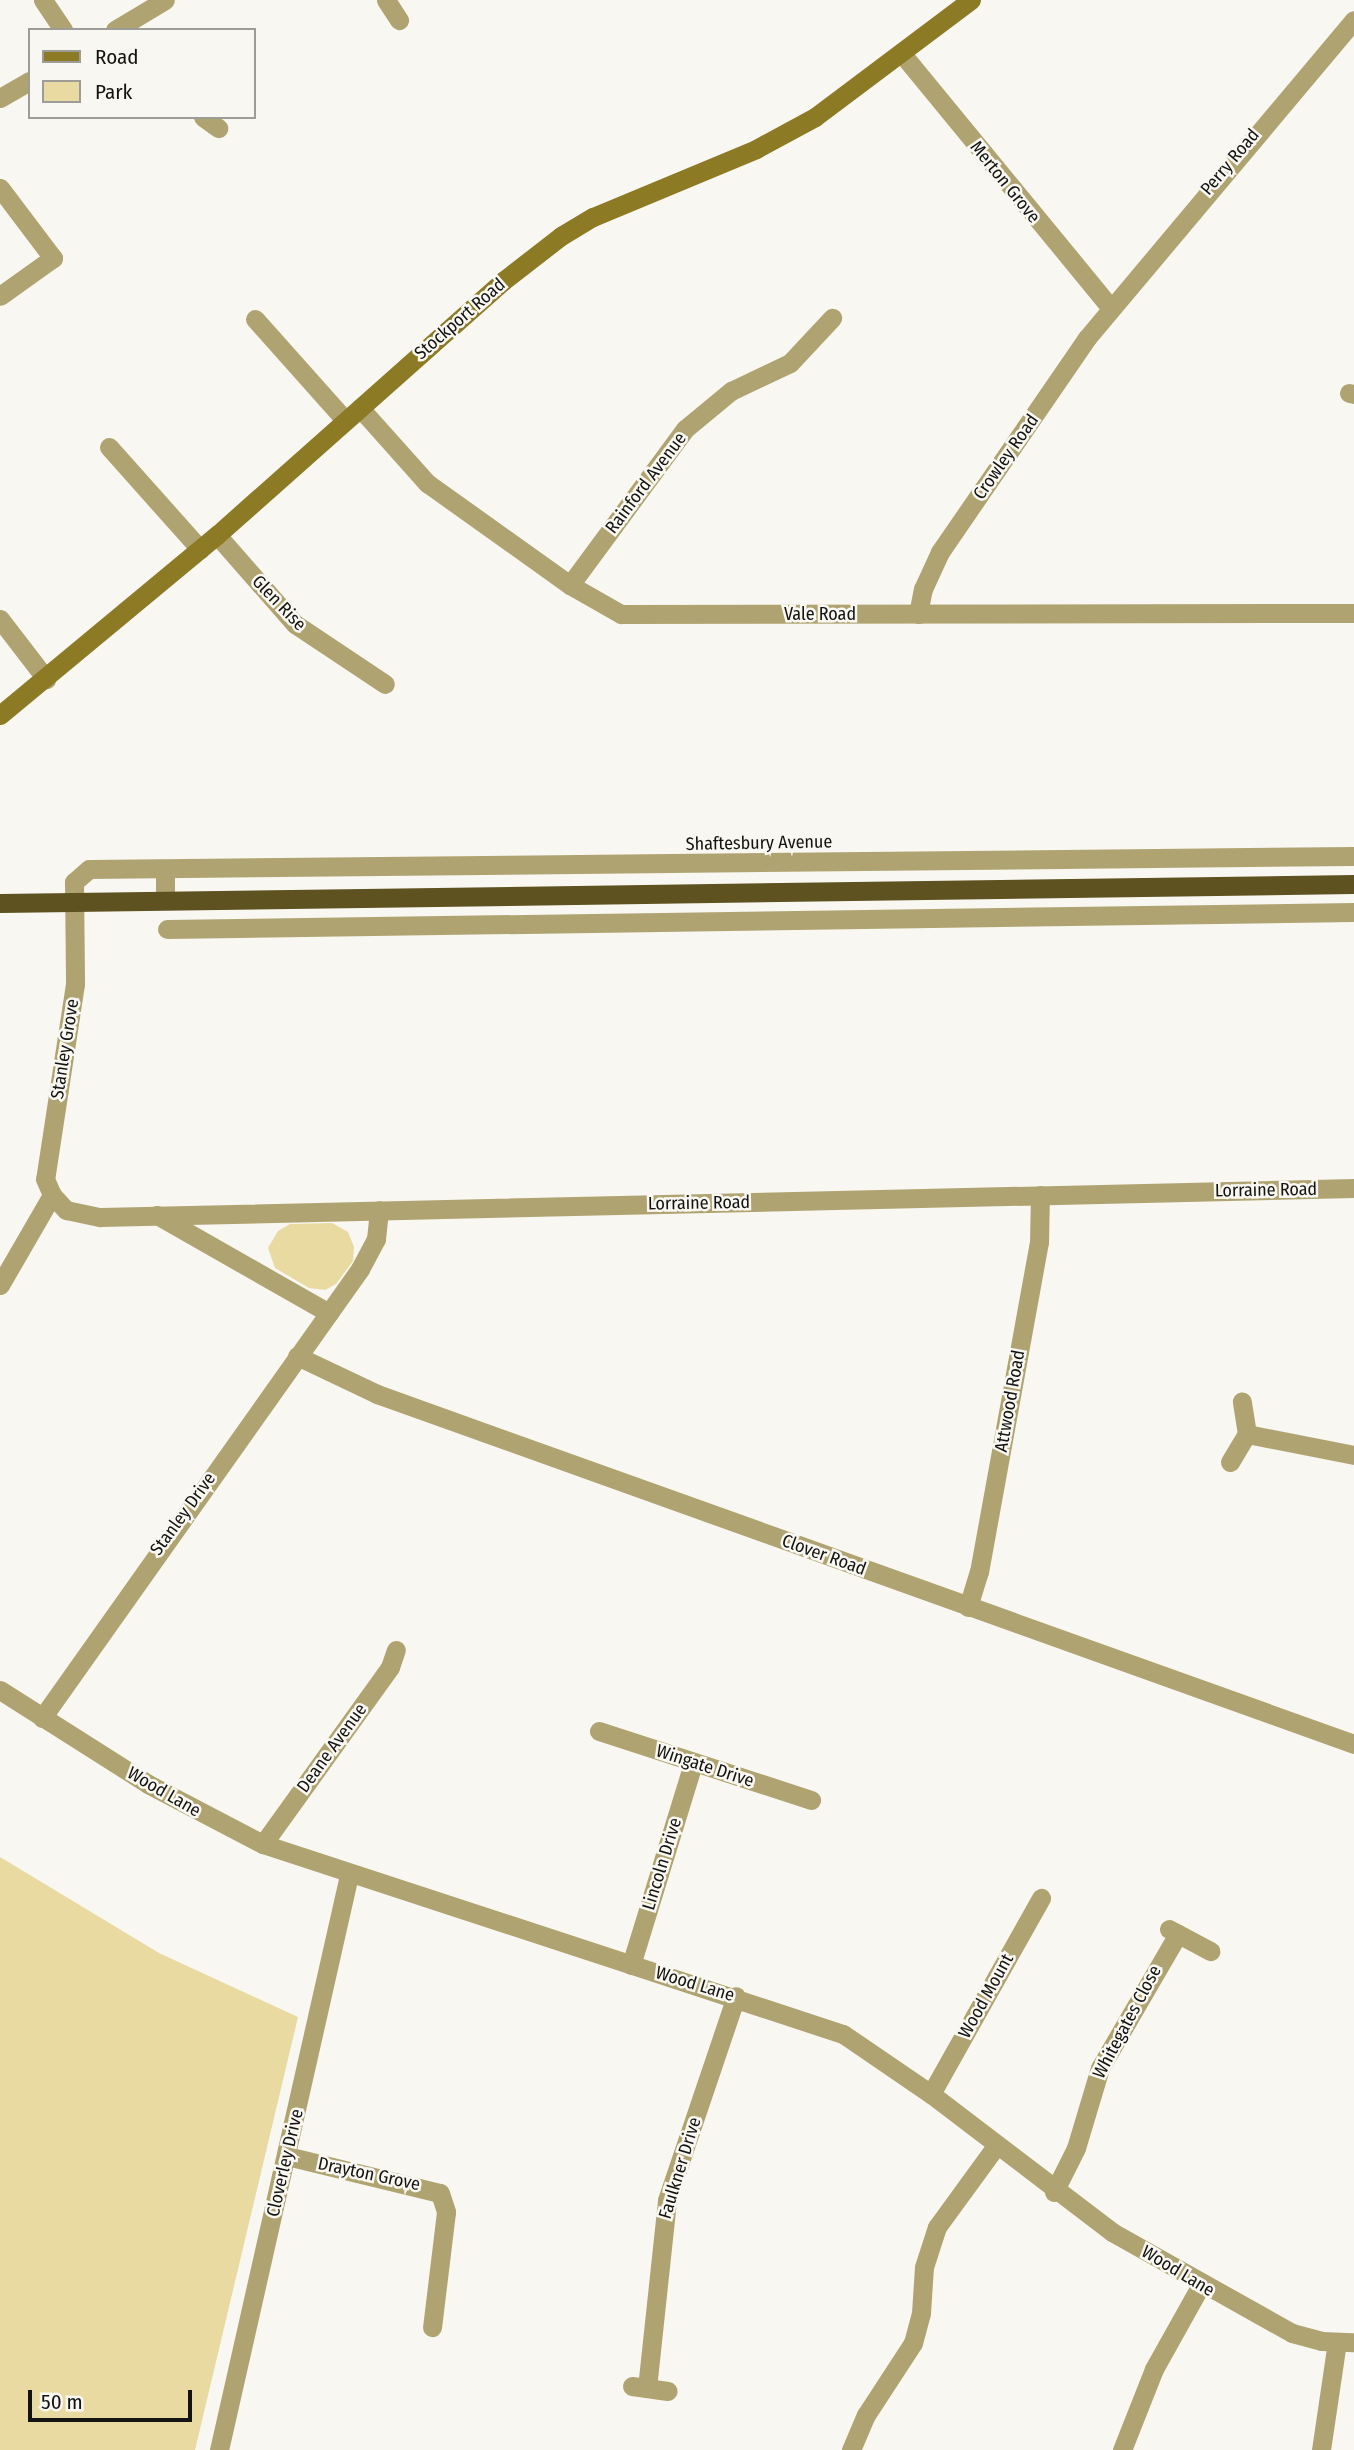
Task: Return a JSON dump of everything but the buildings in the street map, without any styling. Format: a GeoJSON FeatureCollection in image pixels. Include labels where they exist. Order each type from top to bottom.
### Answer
{"type":"FeatureCollection","features":[{"type":"Feature","properties":{"kind":"highway"},"geometry":{"type":"LineString","coordinates":[[0,903],[1354,884]]}},
{"type":"Feature","properties":{"kind":"main road","name":"Stockport Road"},"geometry":{"type":"LineString","coordinates":[[0,715],[217,535],[503,281],[575,226],[756,149],[825,111],[903,55],[971,0]]}},
{"type":"Feature","properties":{"kind":"street"},"geometry":{"type":"LineString","coordinates":[[43,0],[62,28]]}},
{"type":"Feature","properties":{"kind":"street"},"geometry":{"type":"LineString","coordinates":[[124,28],[165,0]]}},
{"type":"Feature","properties":{"kind":"street"},"geometry":{"type":"LineString","coordinates":[[386,0],[399,21]]}},
{"type":"Feature","properties":{"kind":"street","name":"Perry Road"},"geometry":{"type":"LineString","coordinates":[[1110,307],[1354,20]]}},
{"type":"Feature","properties":{"kind":"street","name":"Merton Grove"},"geometry":{"type":"LineString","coordinates":[[903,55],[1110,307]]}},
{"type":"Feature","properties":{"kind":"street"},"geometry":{"type":"LineString","coordinates":[[0,97],[28,82]]}},
{"type":"Feature","properties":{"kind":"street"},"geometry":{"type":"LineString","coordinates":[[0,188],[53,258],[0,296]]}},
{"type":"Feature","properties":{"kind":"street","name":"Crowley Road"},"geometry":{"type":"LineString","coordinates":[[918,614],[923,589],[940,552],[1110,307]]}},
{"type":"Feature","properties":{"kind":"street","name":"Rainford Avenue"},"geometry":{"type":"LineString","coordinates":[[570,585],[685,429],[731,391],[790,363],[832,318]]}},
{"type":"Feature","properties":{"kind":"street","name":"Vale Road"},"geometry":{"type":"LineString","coordinates":[[255,319],[427,483],[570,585],[621,614],[1354,613]]}},
{"type":"Feature","properties":{"kind":"street"},"geometry":{"type":"LineString","coordinates":[[109,447],[200,549]]}},
{"type":"Feature","properties":{"kind":"street","name":"Glen Rise"},"geometry":{"type":"LineString","coordinates":[[217,535],[295,624],[385,684]]}},
{"type":"Feature","properties":{"kind":"street"},"geometry":{"type":"LineString","coordinates":[[0,619],[46,678]]}},
{"type":"Feature","properties":{"kind":"street","name":"Shaftesbury Avenue"},"geometry":{"type":"LineString","coordinates":[[73,901],[74,882],[89,869],[1354,856]]}},
{"type":"Feature","properties":{"kind":"street"},"geometry":{"type":"LineString","coordinates":[[165,870],[174,900],[175,928],[1354,912]]}},
{"type":"Feature","properties":{"kind":"street"},"geometry":{"type":"LineString","coordinates":[[233,898],[234,926]]}},
{"type":"Feature","properties":{"kind":"street","name":"Stanley Grove"},"geometry":{"type":"LineString","coordinates":[[52,1195],[46,1171],[75,984],[73,901]]}},
{"type":"Feature","properties":{"kind":"street","name":"Lorraine Road"},"geometry":{"type":"LineString","coordinates":[[52,1195],[66,1210],[86,1216],[1354,1188]]}},
{"type":"Feature","properties":{"kind":"street"},"geometry":{"type":"LineString","coordinates":[[0,1285],[52,1195]]}},
{"type":"Feature","properties":{"kind":"street","name":"Attwood Road"},"geometry":{"type":"LineString","coordinates":[[968,1607],[979,1572],[1039,1242],[1040,1195]]}},
{"type":"Feature","properties":{"kind":"street","name":"Stanley Drive"},"geometry":{"type":"LineString","coordinates":[[42,1718],[370,1252],[379,1210]]}},
{"type":"Feature","properties":{"kind":"street"},"geometry":{"type":"LineString","coordinates":[[156,1215],[329,1313]]}},
{"type":"Feature","properties":{"kind":"street","name":"Clover Road"},"geometry":{"type":"LineString","coordinates":[[297,1356],[391,1398],[1354,1744]]}},
{"type":"Feature","properties":{"kind":"street"},"geometry":{"type":"LineString","coordinates":[[1230,1462],[1247,1434],[1242,1401]]}},
{"type":"Feature","properties":{"kind":"street"},"geometry":{"type":"LineString","coordinates":[[1247,1434],[1354,1455]]}},
{"type":"Feature","properties":{"kind":"street","name":"Deane Avenue"},"geometry":{"type":"LineString","coordinates":[[263,1844],[390,1667],[396,1650]]}},
{"type":"Feature","properties":{"kind":"street","name":"Wood Lane"},"geometry":{"type":"LineString","coordinates":[[0,1690],[148,1784],[263,1844],[349,1875],[736,1996],[844,2035],[931,2094],[1054,2192],[1200,2285],[1292,2333],[1345,2342]]}},
{"type":"Feature","properties":{"kind":"street","name":"Wingate Drive"},"geometry":{"type":"LineString","coordinates":[[599,1731],[811,1800]]}},
{"type":"Feature","properties":{"kind":"street","name":"Lincoln Drive"},"geometry":{"type":"LineString","coordinates":[[631,1965],[692,1763]]}},
{"type":"Feature","properties":{"kind":"street","name":"Cloverley Drive"},"geometry":{"type":"LineString","coordinates":[[219,2450],[349,1875]]}},
{"type":"Feature","properties":{"kind":"street","name":"Wood Mount"},"geometry":{"type":"LineString","coordinates":[[931,2094],[1041,1898]]}},
{"type":"Feature","properties":{"kind":"street","name":"Whitegates Close"},"geometry":{"type":"LineString","coordinates":[[1054,2192],[1076,2148],[1100,2068],[1174,1931],[1210,1951]]}},
{"type":"Feature","properties":{"kind":"street","name":"Faulkner Drive"},"geometry":{"type":"LineString","coordinates":[[668,2391],[639,2387],[667,2200],[736,1996]]}},
{"type":"Feature","properties":{"kind":"street"},"geometry":{"type":"LineString","coordinates":[[851,2450],[866,2415],[913,2343],[923,2267],[937,2227],[996,2146]]}},
{"type":"Feature","properties":{"kind":"street","name":"Drayton Grove"},"geometry":{"type":"LineString","coordinates":[[287,2157],[440,2193],[446,2212],[432,2327]]}},
{"type":"Feature","properties":{"kind":"street"},"geometry":{"type":"LineString","coordinates":[[1122,2450],[1154,2369],[1200,2285]]}},
{"type":"Feature","properties":{"kind":"street"},"geometry":{"type":"LineString","coordinates":[[1321,2450],[1345,2342]]}},
{"type":"Feature","properties":{"kind":"green space"},"geometry":{"type":"Polygon","coordinates":[[[332,1223],[348,1232],[354,1247],[353,1261],[336,1284],[325,1290],[309,1288],[275,1268],[268,1248],[278,1231],[290,1224],[332,1223]]]}},
{"type":"Feature","properties":{"kind":"green space"},"geometry":{"type":"Polygon","coordinates":[[[0,1857],[159,1953],[298,2017],[195,2450],[0,2450],[0,1857]]]}}]}
